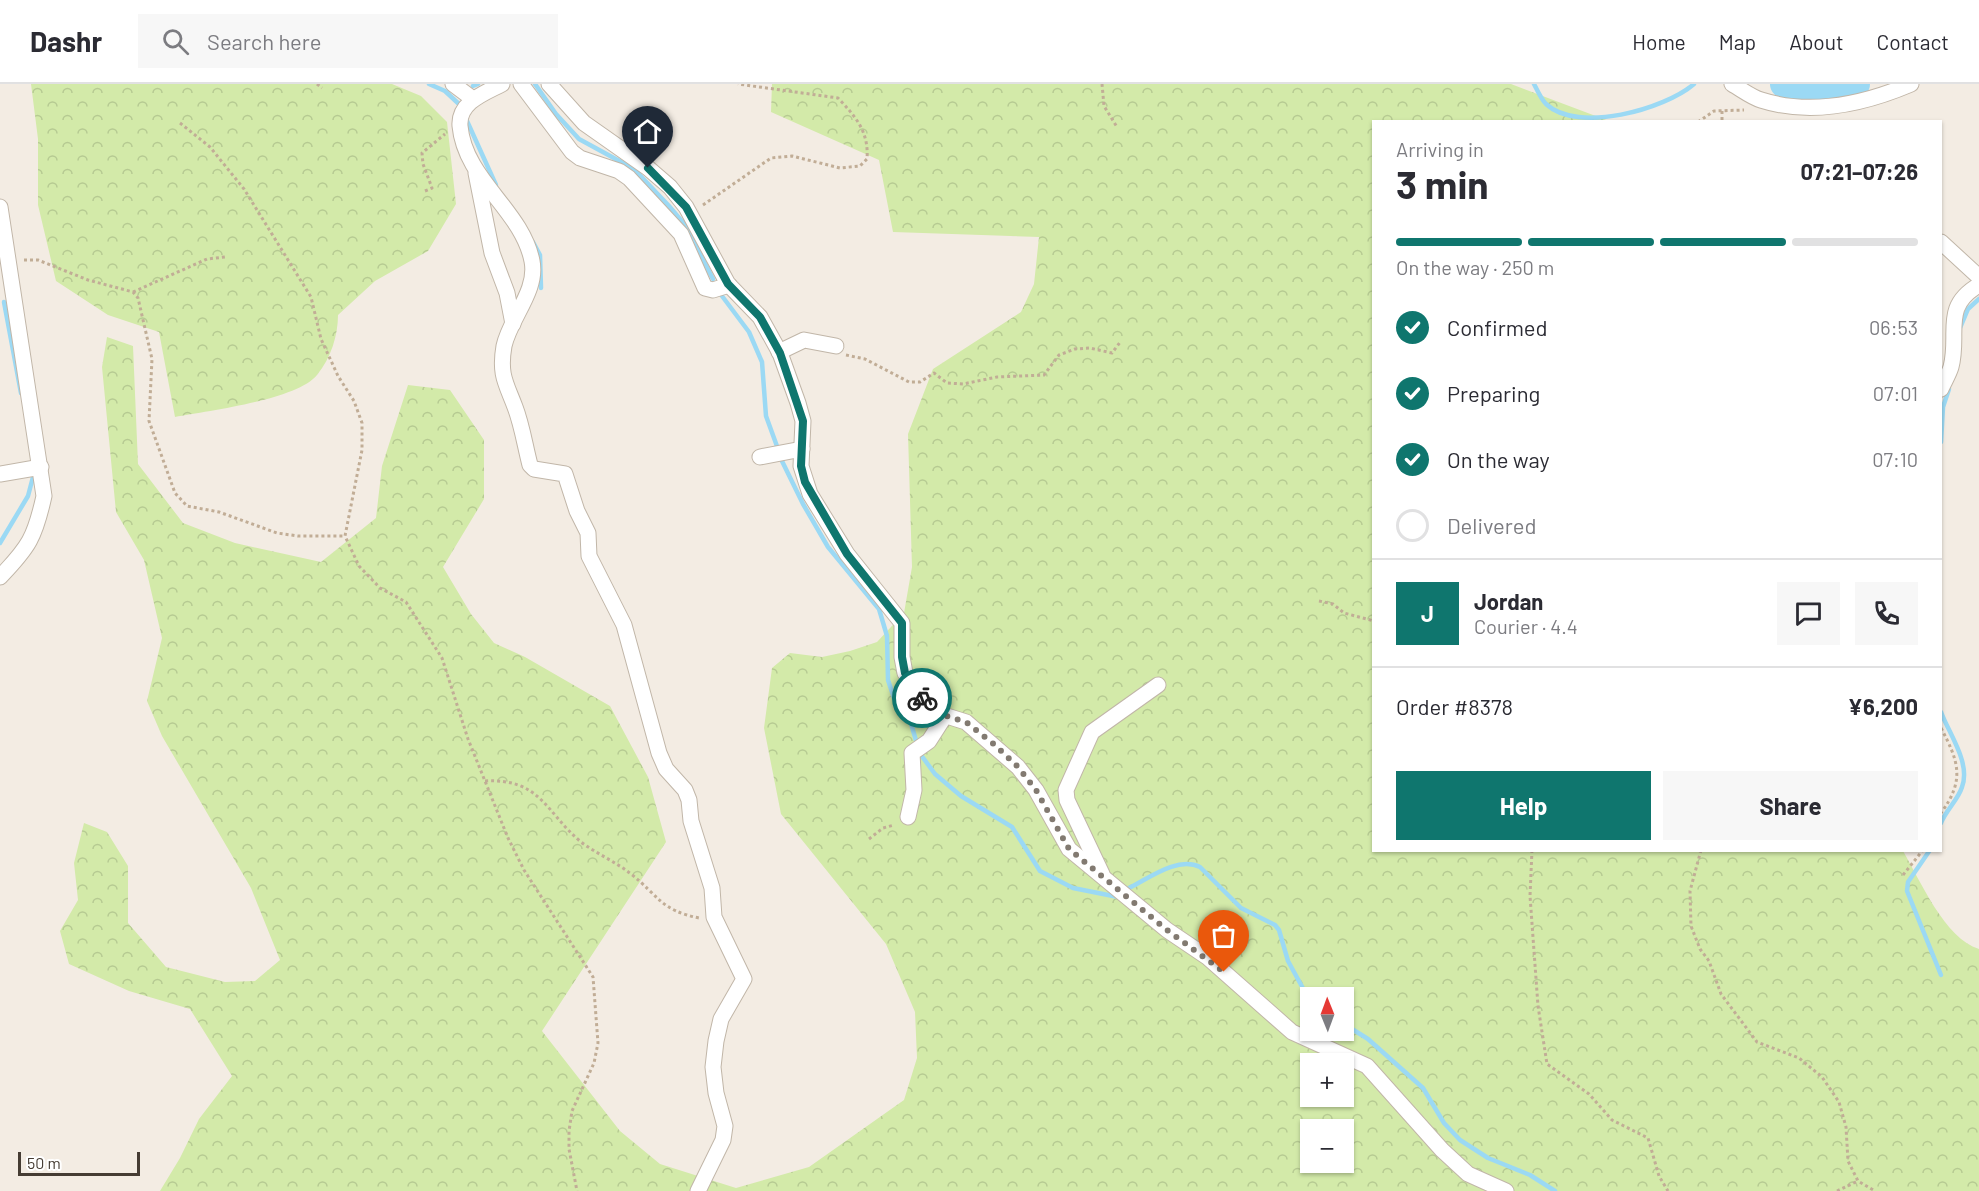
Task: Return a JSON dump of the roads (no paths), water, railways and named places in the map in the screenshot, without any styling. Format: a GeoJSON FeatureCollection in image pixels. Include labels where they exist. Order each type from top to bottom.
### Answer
{"type":"FeatureCollection","features":[{"type":"Feature","properties":{"kind":"street"},"geometry":{"type":"LineString","coordinates":[[453,84],[473,99]]}},
{"type":"Feature","properties":{"kind":"street"},"geometry":{"type":"LineString","coordinates":[[502,84],[473,99],[461,113],[460,125],[475,169],[487,235],[507,293],[513,324]]}},
{"type":"Feature","properties":{"kind":"street"},"geometry":{"type":"LineString","coordinates":[[521,84],[572,152],[580,158],[619,171],[677,229],[705,288],[713,290],[729,285]]}},
{"type":"Feature","properties":{"kind":"street"},"geometry":{"type":"LineString","coordinates":[[549,84],[584,123],[648,168],[670,187],[692,217],[729,285],[760,317],[779,352],[803,421],[801,466],[810,494],[847,554],[902,623],[902,657],[905,673],[934,712],[966,722],[1018,767],[1036,790],[1069,849],[1167,930],[1207,957],[1292,1032],[1367,1066],[1442,1150],[1468,1174],[1506,1191]]}},
{"type":"Feature","properties":{"kind":"street"},"geometry":{"type":"LineString","coordinates":[[1732,84],[1759,99],[1798,107],[1826,107],[1880,97],[1911,84]]}},
{"type":"Feature","properties":{"kind":"street"},"geometry":{"type":"LineString","coordinates":[[475,169],[529,248],[533,278],[504,346],[503,381],[516,407],[530,465],[534,469],[565,474],[569,483],[577,511],[588,533],[589,556],[624,625],[659,753],[666,769],[685,790],[689,800],[691,821],[712,888],[716,921],[744,979],[721,1019],[716,1041],[713,1067],[716,1093],[725,1126],[723,1140],[698,1191]]}},
{"type":"Feature","properties":{"kind":"street"},"geometry":{"type":"LineString","coordinates":[[0,207],[44,496],[36,531],[25,551],[0,577]]}},
{"type":"Feature","properties":{"kind":"street"},"geometry":{"type":"LineString","coordinates":[[1942,243],[1979,277]]}},
{"type":"Feature","properties":{"kind":"street"},"geometry":{"type":"LineString","coordinates":[[1942,387],[1951,366],[1954,311],[1961,299],[1979,285]]}},
{"type":"Feature","properties":{"kind":"street"},"geometry":{"type":"LineString","coordinates":[[779,352],[804,340],[836,346]]}},
{"type":"Feature","properties":{"kind":"street"},"geometry":{"type":"LineString","coordinates":[[760,457],[802,449]]}},
{"type":"Feature","properties":{"kind":"street"},"geometry":{"type":"LineString","coordinates":[[0,474],[41,467]]}},
{"type":"Feature","properties":{"kind":"street"},"geometry":{"type":"LineString","coordinates":[[1102,875],[1067,800],[1066,790],[1092,732],[1158,685]]}},
{"type":"Feature","properties":{"kind":"street"},"geometry":{"type":"LineString","coordinates":[[908,817],[915,783],[910,758],[912,753],[929,741],[945,716]]}},
{"type":"Feature","properties":{"kind":"waterway"},"geometry":{"type":"LineString","coordinates":[[429,84],[445,91],[460,105]]}},
{"type":"Feature","properties":{"kind":"waterway"},"geometry":{"type":"LineString","coordinates":[[473,86],[478,84]]}},
{"type":"Feature","properties":{"kind":"waterway"},"geometry":{"type":"LineString","coordinates":[[535,84],[556,114],[579,139],[634,169],[669,206],[685,225],[713,279]]}},
{"type":"Feature","properties":{"kind":"waterway"},"geometry":{"type":"LineString","coordinates":[[1534,84],[1546,104],[1560,113],[1579,117],[1621,115],[1643,109],[1663,102],[1694,84]]}},
{"type":"Feature","properties":{"kind":"waterway"},"geometry":{"type":"LineString","coordinates":[[1784,84],[1789,87],[1856,84]]}},
{"type":"Feature","properties":{"kind":"waterway"},"geometry":{"type":"LineString","coordinates":[[467,121],[496,185]]}},
{"type":"Feature","properties":{"kind":"waterway"},"geometry":{"type":"LineString","coordinates":[[533,242],[540,255],[541,288]]}},
{"type":"Feature","properties":{"kind":"waterway"},"geometry":{"type":"LineString","coordinates":[[722,296],[749,332],[762,362],[766,416],[778,449]]}},
{"type":"Feature","properties":{"kind":"waterway"},"geometry":{"type":"LineString","coordinates":[[1960,328],[1968,309],[1979,299]]}},
{"type":"Feature","properties":{"kind":"waterway"},"geometry":{"type":"LineString","coordinates":[[4,302],[21,393]]}},
{"type":"Feature","properties":{"kind":"waterway"},"geometry":{"type":"LineString","coordinates":[[1942,424],[1943,407],[1949,389]]}},
{"type":"Feature","properties":{"kind":"waterway"},"geometry":{"type":"LineString","coordinates":[[781,459],[828,547],[879,609],[887,636],[888,680],[894,698],[910,720],[917,744]]}},
{"type":"Feature","properties":{"kind":"waterway"},"geometry":{"type":"LineString","coordinates":[[0,543],[28,496],[33,477]]}},
{"type":"Feature","properties":{"kind":"waterway"},"geometry":{"type":"LineString","coordinates":[[1942,714],[1964,768],[1960,792],[1942,821]]}},
{"type":"Feature","properties":{"kind":"waterway"},"geometry":{"type":"LineString","coordinates":[[921,755],[935,774],[961,796],[1012,827],[1040,871],[1073,888],[1118,897]]}},
{"type":"Feature","properties":{"kind":"waterway"},"geometry":{"type":"LineString","coordinates":[[1929,852],[1908,882],[1907,891],[1941,975]]}},
{"type":"Feature","properties":{"kind":"waterway"},"geometry":{"type":"LineString","coordinates":[[1129,888],[1172,866],[1191,864],[1200,867],[1241,908],[1275,925],[1279,930],[1288,961],[1302,987]]}},
{"type":"Feature","properties":{"kind":"waterway"},"geometry":{"type":"LineString","coordinates":[[1354,1030],[1368,1039],[1423,1088],[1444,1123],[1460,1140],[1488,1158],[1530,1175],[1555,1191]]}}]}
